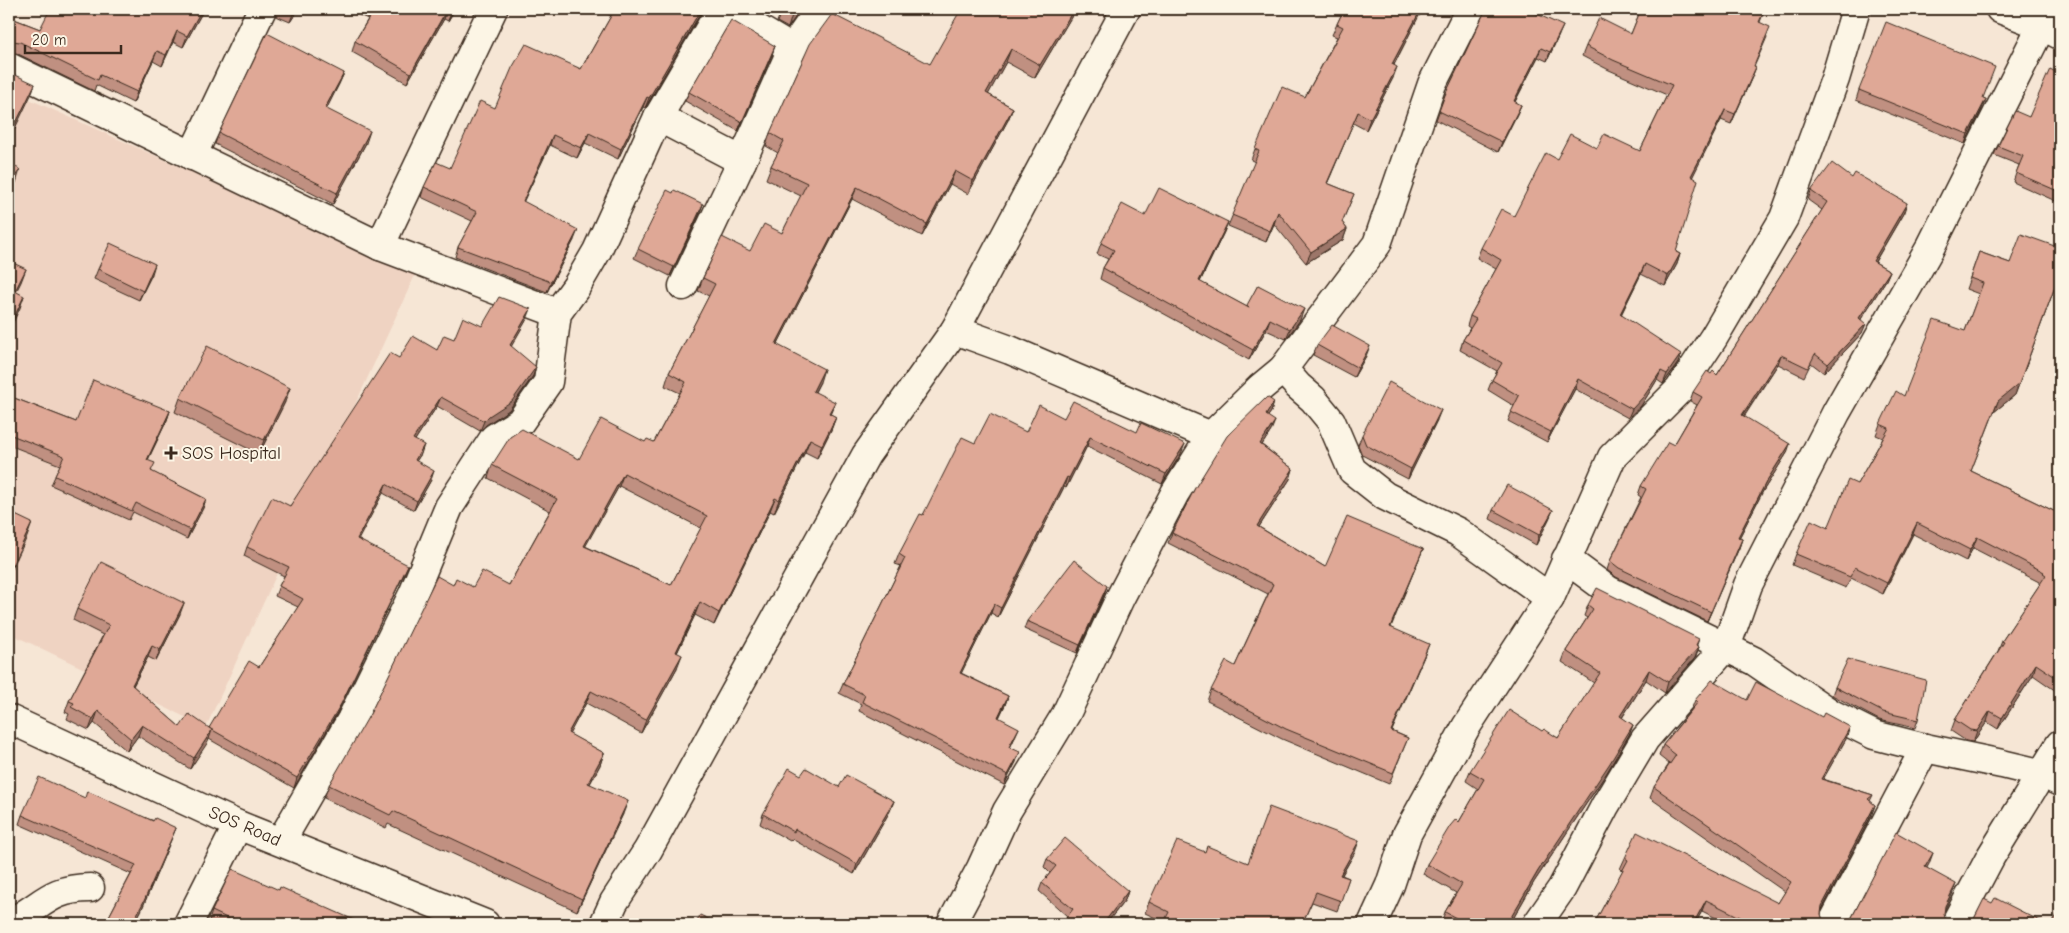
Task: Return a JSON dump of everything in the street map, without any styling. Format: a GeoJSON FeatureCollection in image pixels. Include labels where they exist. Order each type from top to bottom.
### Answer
{"type":"FeatureCollection","features":[{"type":"Feature","properties":{"kind":"street"},"geometry":{"type":"LineString","coordinates":[[192,156],[262,9]]}},
{"type":"Feature","properties":{"kind":"street"},"geometry":{"type":"LineString","coordinates":[[380,246],[493,9]]}},
{"type":"Feature","properties":{"kind":"street"},"geometry":{"type":"LineString","coordinates":[[281,841],[350,720],[412,594],[449,507],[494,438],[520,422],[548,382],[557,313],[576,287],[597,251],[658,117],[721,9]]}},
{"type":"Feature","properties":{"kind":"street"},"geometry":{"type":"LineString","coordinates":[[725,9],[792,49]]}},
{"type":"Feature","properties":{"kind":"street"},"geometry":{"type":"LineString","coordinates":[[683,286],[792,49],[820,9]]}},
{"type":"Feature","properties":{"kind":"street"},"geometry":{"type":"LineString","coordinates":[[604,924],[614,902],[648,850],[866,455],[955,330],[1126,9]]}},
{"type":"Feature","properties":{"kind":"street"},"geometry":{"type":"LineString","coordinates":[[951,924],[982,868],[1007,811],[1066,714],[1120,598],[1175,493],[1211,436],[1260,388],[1283,369],[1377,244],[1432,84],[1470,9]]}},
{"type":"Feature","properties":{"kind":"street"},"geometry":{"type":"LineString","coordinates":[[1372,924],[1390,885],[1407,834],[1466,727],[1550,598],[1612,457],[1679,390],[1714,337],[1784,218],[1835,79],[1856,9]]}},
{"type":"Feature","properties":{"kind":"street"},"geometry":{"type":"LineString","coordinates":[[1537,924],[1562,888],[1645,739],[1726,646],[1748,586],[1836,413],[1930,248],[2050,23],[2000,9]]}},
{"type":"Feature","properties":{"kind":"street"},"geometry":{"type":"LineString","coordinates":[[9,67],[380,246],[557,313]]}},
{"type":"Feature","properties":{"kind":"street"},"geometry":{"type":"LineString","coordinates":[[658,117],[742,161]]}},
{"type":"Feature","properties":{"kind":"street"},"geometry":{"type":"LineString","coordinates":[[955,330],[1010,350],[1211,436]]}},
{"type":"Feature","properties":{"kind":"street"},"geometry":{"type":"LineString","coordinates":[[1283,369],[1298,386],[1313,398],[1331,421],[1352,470],[1385,496],[1458,532],[1550,598]]}},
{"type":"Feature","properties":{"kind":"street"},"geometry":{"type":"LineString","coordinates":[[1566,559],[1608,590],[1754,661],[1832,714],[1874,735],[2002,764],[2051,778]]}},
{"type":"Feature","properties":{"kind":"street","name":"SOS Road"},"geometry":{"type":"LineString","coordinates":[[9,719],[238,826],[281,841],[485,924]]}},
{"type":"Feature","properties":{"kind":"street"},"geometry":{"type":"LineString","coordinates":[[1955,924],[1991,856],[2051,778],[2060,744]]}},
{"type":"Feature","properties":{"kind":"street"},"geometry":{"type":"LineString","coordinates":[[1832,924],[1925,748]]}},
{"type":"Feature","properties":{"kind":"street"},"geometry":{"type":"LineString","coordinates":[[188,924],[238,826]]}},
{"type":"Feature","properties":{"kind":"street"},"geometry":{"type":"LineString","coordinates":[[9,923],[60,891],[90,888]]}},
{"type":"Feature","properties":{"kind":"shaded area","name":"SOS Hospital"},"geometry":{"type":"Polygon","coordinates":[[[9,90],[416,273],[206,727],[9,633],[9,90]]]}},
{"type":"Feature","properties":{"kind":"building"},"geometry":{"type":"Polygon","coordinates":[[[50,9],[202,9],[187,36],[177,31],[166,55],[157,51],[137,92],[100,75],[98,80],[20,42],[9,42],[9,17],[40,29],[50,9]]]}},
{"type":"Feature","properties":{"kind":"building"},"geometry":{"type":"Polygon","coordinates":[[[372,9],[447,9],[411,73],[355,41],[374,10],[372,9]]]}},
{"type":"Feature","properties":{"kind":"building"},"geometry":{"type":"Polygon","coordinates":[[[615,9],[701,9],[649,98],[647,97],[621,149],[589,133],[581,148],[553,135],[523,201],[578,230],[551,282],[458,247],[477,212],[424,187],[436,162],[450,168],[480,101],[495,108],[512,68],[526,44],[581,69],[615,9]]]}},
{"type":"Feature","properties":{"kind":"building"},"geometry":{"type":"Polygon","coordinates":[[[782,9],[797,9],[792,15],[782,9]]]}},
{"type":"Feature","properties":{"kind":"building"},"geometry":{"type":"Polygon","coordinates":[[[961,9],[1074,9],[1040,65],[1011,49],[986,93],[1013,108],[973,181],[955,171],[927,224],[857,187],[776,344],[824,369],[813,391],[835,402],[829,413],[836,417],[822,445],[810,439],[779,500],[775,498],[719,613],[700,602],[676,652],[682,655],[646,720],[591,691],[568,733],[604,753],[588,783],[628,801],[582,899],[393,811],[390,815],[329,785],[370,714],[437,576],[453,585],[456,578],[473,587],[482,571],[509,585],[557,499],[492,465],[510,437],[522,429],[579,459],[601,419],[645,442],[647,439],[654,442],[686,382],[669,373],[715,284],[703,278],[722,237],[750,251],[764,224],[782,233],[807,183],[771,166],[784,141],[770,133],[810,44],[832,14],[930,64],[961,9]],[[624,473],[584,546],[671,585],[707,516],[624,473]]]}},
{"type":"Feature","properties":{"kind":"building"},"geometry":{"type":"Polygon","coordinates":[[[1344,9],[1421,9],[1392,64],[1397,67],[1370,119],[1358,112],[1327,183],[1354,194],[1342,222],[1347,229],[1311,252],[1278,212],[1270,231],[1232,215],[1259,151],[1255,149],[1282,87],[1305,97],[1343,27],[1337,24],[1344,9]]]}},
{"type":"Feature","properties":{"kind":"building"},"geometry":{"type":"Polygon","coordinates":[[[1486,9],[1526,9],[1563,26],[1550,52],[1541,48],[1514,101],[1521,105],[1502,142],[1439,111],[1486,9]]]}},
{"type":"Feature","properties":{"kind":"building"},"geometry":{"type":"Polygon","coordinates":[[[1641,9],[1765,9],[1759,22],[1770,27],[1754,66],[1756,67],[1735,114],[1725,110],[1691,176],[1698,180],[1676,252],[1680,254],[1668,276],[1645,264],[1620,314],[1681,354],[1667,374],[1661,371],[1644,396],[1632,409],[1578,379],[1551,432],[1511,412],[1519,396],[1492,380],[1502,363],[1463,340],[1476,319],[1470,316],[1501,260],[1481,248],[1501,209],[1514,216],[1546,153],[1557,159],[1570,134],[1597,148],[1604,134],[1640,151],[1672,85],[1613,60],[1586,46],[1599,18],[1631,34],[1641,9]]]}},
{"type":"Feature","properties":{"kind":"building"},"geometry":{"type":"Polygon","coordinates":[[[731,20],[775,46],[742,122],[689,92],[731,20]]]}},
{"type":"Feature","properties":{"kind":"building"},"geometry":{"type":"Polygon","coordinates":[[[1886,22],[1995,67],[1983,98],[1986,99],[1968,134],[1859,90],[1886,22]]]}},
{"type":"Feature","properties":{"kind":"building"},"geometry":{"type":"Polygon","coordinates":[[[267,33],[344,73],[325,108],[370,131],[337,193],[219,133],[267,33]]]}},
{"type":"Feature","properties":{"kind":"building"},"geometry":{"type":"Polygon","coordinates":[[[2050,69],[2058,73],[2060,70],[2060,192],[2016,173],[2023,156],[1998,146],[2015,111],[2029,117],[2050,69]]]}},
{"type":"Feature","properties":{"kind":"building"},"geometry":{"type":"Polygon","coordinates":[[[9,72],[35,84],[9,137],[9,72]]]}},
{"type":"Feature","properties":{"kind":"building"},"geometry":{"type":"Polygon","coordinates":[[[9,161],[20,170],[9,183],[9,161]]]}},
{"type":"Feature","properties":{"kind":"building"},"geometry":{"type":"Polygon","coordinates":[[[1832,163],[1852,178],[1855,173],[1907,203],[1873,261],[1890,271],[1859,318],[1866,324],[1828,364],[1815,354],[1808,368],[1781,355],[1742,415],[1790,444],[1766,482],[1738,537],[1742,539],[1711,612],[1619,568],[1610,561],[1646,489],[1641,486],[1668,442],[1674,445],[1702,397],[1693,392],[1707,371],[1711,374],[1713,371],[1717,375],[1827,202],[1811,191],[1832,163]]]}},
{"type":"Feature","properties":{"kind":"building"},"geometry":{"type":"Polygon","coordinates":[[[1159,188],[1228,222],[1199,281],[1249,308],[1247,305],[1258,285],[1304,309],[1290,329],[1270,319],[1253,350],[1103,268],[1114,250],[1101,243],[1122,204],[1145,216],[1159,188]]]}},
{"type":"Feature","properties":{"kind":"building"},"geometry":{"type":"Polygon","coordinates":[[[667,190],[673,193],[674,190],[703,204],[674,267],[638,249],[667,190]]]}},
{"type":"Feature","properties":{"kind":"building"},"geometry":{"type":"Polygon","coordinates":[[[2021,234],[2060,248],[2060,273],[2019,384],[1998,401],[1971,471],[2060,514],[2060,680],[2036,664],[2002,718],[1990,711],[1977,731],[1970,730],[1955,720],[2004,642],[2002,641],[2046,575],[2044,572],[1977,537],[1970,550],[1917,523],[1887,583],[1855,567],[1850,577],[1796,554],[1811,520],[1828,528],[1848,480],[1857,484],[1889,428],[1880,424],[1896,391],[1904,396],[1934,320],[1965,331],[1983,283],[1970,278],[1979,252],[2010,263],[2021,234]]]}},
{"type":"Feature","properties":{"kind":"building"},"geometry":{"type":"Polygon","coordinates":[[[110,243],[155,264],[143,291],[98,269],[110,243]]]}},
{"type":"Feature","properties":{"kind":"building"},"geometry":{"type":"Polygon","coordinates":[[[9,261],[26,269],[15,291],[24,296],[9,328],[9,261]]]}},
{"type":"Feature","properties":{"kind":"building"},"geometry":{"type":"Polygon","coordinates":[[[499,297],[531,309],[510,345],[536,367],[512,401],[484,421],[441,397],[413,439],[424,445],[415,460],[434,471],[417,501],[386,484],[357,539],[408,565],[341,704],[297,778],[209,728],[249,661],[259,667],[303,599],[279,586],[289,567],[247,547],[272,497],[290,506],[390,353],[399,358],[413,336],[437,350],[444,335],[454,339],[463,317],[482,326],[499,297]]]}},
{"type":"Feature","properties":{"kind":"building"},"geometry":{"type":"Polygon","coordinates":[[[1332,325],[1370,346],[1358,368],[1317,345],[1332,325]]]}},
{"type":"Feature","properties":{"kind":"building"},"geometry":{"type":"Polygon","coordinates":[[[207,346],[290,388],[264,440],[180,398],[207,346]]]}},
{"type":"Feature","properties":{"kind":"building"},"geometry":{"type":"Polygon","coordinates":[[[93,380],[170,411],[147,460],[155,463],[151,471],[206,499],[190,530],[136,503],[132,511],[55,476],[64,456],[9,434],[9,396],[76,422],[93,380]]]}},
{"type":"Feature","properties":{"kind":"building"},"geometry":{"type":"Polygon","coordinates":[[[1389,382],[1441,410],[1411,469],[1366,445],[1362,435],[1389,382]]]}},
{"type":"Feature","properties":{"kind":"building"},"geometry":{"type":"Polygon","coordinates":[[[1267,397],[1274,402],[1266,415],[1275,421],[1260,444],[1293,469],[1257,526],[1325,567],[1347,517],[1423,549],[1390,627],[1429,644],[1391,731],[1408,738],[1393,773],[1286,729],[1211,690],[1226,661],[1235,666],[1273,584],[1172,533],[1195,488],[1227,436],[1267,397]]]}},
{"type":"Feature","properties":{"kind":"building"},"geometry":{"type":"Polygon","coordinates":[[[1073,401],[1137,432],[1141,423],[1185,444],[1166,474],[1090,437],[1069,478],[1067,477],[1001,608],[994,604],[960,673],[1008,696],[998,717],[1019,728],[1009,747],[1020,752],[1008,775],[862,702],[865,695],[843,684],[905,558],[899,554],[920,514],[923,515],[962,437],[975,443],[990,414],[1026,432],[1039,405],[1064,418],[1073,401]]]}},
{"type":"Feature","properties":{"kind":"building"},"geometry":{"type":"Polygon","coordinates":[[[1507,485],[1553,510],[1539,535],[1493,510],[1507,485]]]}},
{"type":"Feature","properties":{"kind":"building"},"geometry":{"type":"Polygon","coordinates":[[[9,512],[32,523],[9,572],[9,512]]]}},
{"type":"Feature","properties":{"kind":"building"},"geometry":{"type":"Polygon","coordinates":[[[1074,560],[1107,586],[1080,645],[1027,621],[1074,560]]]}},
{"type":"Feature","properties":{"kind":"building"},"geometry":{"type":"Polygon","coordinates":[[[101,562],[184,603],[160,650],[152,646],[132,685],[180,727],[189,714],[212,730],[194,758],[142,725],[131,739],[98,711],[93,719],[71,707],[74,703],[69,701],[109,625],[77,609],[101,562]]]}},
{"type":"Feature","properties":{"kind":"building"},"geometry":{"type":"Polygon","coordinates":[[[1597,588],[1699,639],[1696,645],[1699,647],[1668,682],[1649,670],[1620,716],[1633,725],[1538,871],[1507,924],[1453,924],[1456,918],[1445,912],[1462,884],[1427,864],[1450,826],[1456,819],[1459,822],[1484,779],[1470,771],[1509,710],[1542,731],[1544,729],[1558,738],[1600,673],[1566,651],[1593,609],[1588,605],[1597,588]]]}},
{"type":"Feature","properties":{"kind":"building"},"geometry":{"type":"Polygon","coordinates":[[[1848,659],[1926,680],[1918,720],[1883,712],[1835,687],[1848,659]]]}},
{"type":"Feature","properties":{"kind":"building"},"geometry":{"type":"Polygon","coordinates":[[[1712,680],[1747,700],[1756,682],[1822,717],[1824,713],[1850,727],[1821,779],[1873,795],[1868,799],[1875,805],[1822,906],[1821,914],[1826,924],[1754,924],[1706,900],[1693,924],[1594,924],[1628,860],[1625,858],[1637,832],[1778,903],[1791,882],[1654,787],[1676,755],[1663,745],[1698,702],[1695,700],[1712,680]]]}},
{"type":"Feature","properties":{"kind":"building"},"geometry":{"type":"Polygon","coordinates":[[[789,768],[801,775],[806,768],[839,787],[846,775],[894,801],[857,864],[795,829],[794,832],[763,814],[789,768]]]}},
{"type":"Feature","properties":{"kind":"building"},"geometry":{"type":"Polygon","coordinates":[[[39,777],[85,798],[87,791],[153,821],[155,818],[176,828],[132,924],[105,924],[136,865],[22,815],[39,777]]]}},
{"type":"Feature","properties":{"kind":"building"},"geometry":{"type":"Polygon","coordinates":[[[1269,807],[1359,841],[1340,875],[1349,878],[1341,901],[1316,892],[1302,924],[1163,924],[1169,912],[1149,902],[1177,841],[1205,852],[1207,846],[1248,863],[1269,807]]]}},
{"type":"Feature","properties":{"kind":"building"},"geometry":{"type":"Polygon","coordinates":[[[1896,832],[1933,853],[1925,867],[1956,884],[1945,906],[1944,914],[1949,924],[1846,924],[1850,921],[1896,832]]]}},
{"type":"Feature","properties":{"kind":"building"},"geometry":{"type":"Polygon","coordinates":[[[1065,838],[1128,891],[1103,924],[1068,924],[1064,921],[1073,909],[1042,883],[1056,866],[1047,859],[1065,838]]]}},
{"type":"Feature","properties":{"kind":"building"},"geometry":{"type":"Polygon","coordinates":[[[232,869],[279,890],[280,887],[363,924],[231,924],[233,921],[212,911],[232,869]]]}},
{"type":"Feature","properties":{"kind":"building"},"geometry":{"type":"Polygon","coordinates":[[[1995,898],[2046,924],[1969,924],[1973,921],[1984,899],[1992,903],[1995,898]]]}},
{"type":"Feature","properties":{"kind":"building"},"geometry":{"type":"Polygon","coordinates":[[[2060,910],[2060,924],[2052,924],[2060,910]]]}},
{"type":"Feature","properties":{"kind":"building"},"geometry":{"type":"Polygon","coordinates":[[[700,915],[719,924],[696,924],[700,915]]]}},
{"type":"Feature","properties":{"kind":"building"},"geometry":{"type":"Polygon","coordinates":[[[816,920],[823,924],[814,924],[816,920]]]}},
{"type":"Feature","properties":{"kind":"place","name":"SOS Hospital"},"geometry":{"type":"Point","coordinates":[171,453]}}]}
